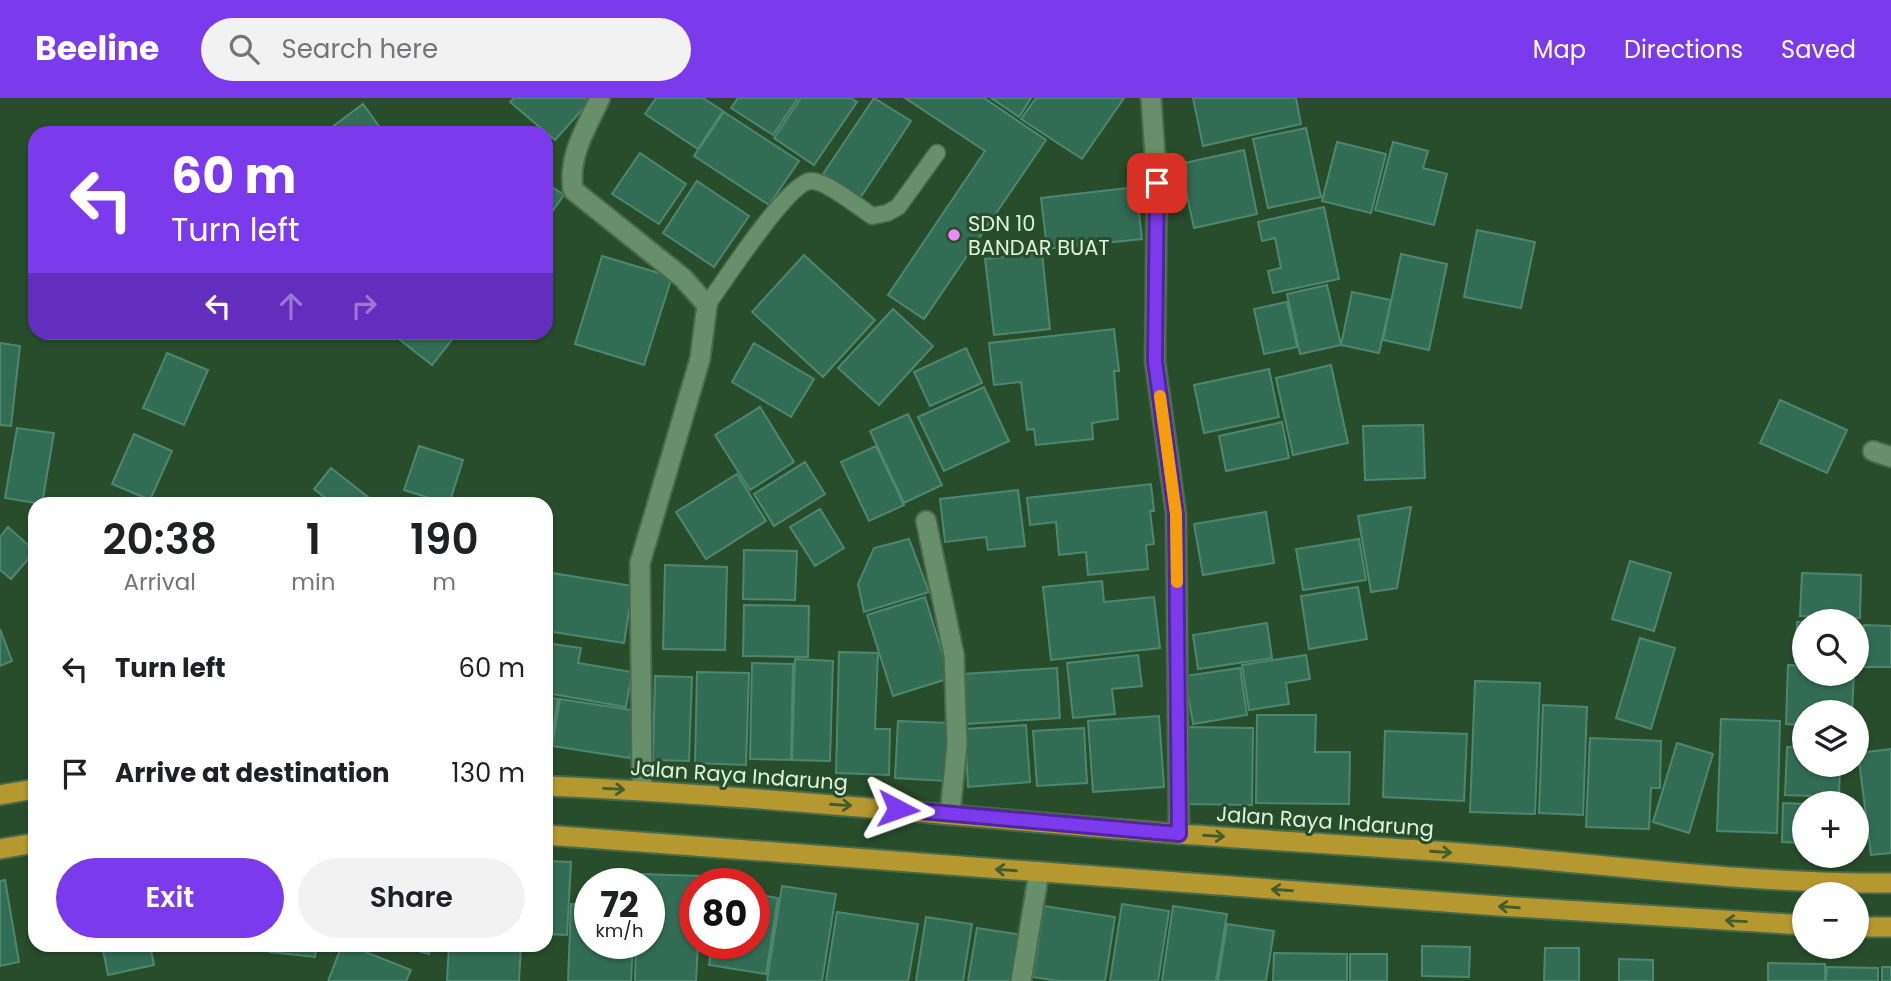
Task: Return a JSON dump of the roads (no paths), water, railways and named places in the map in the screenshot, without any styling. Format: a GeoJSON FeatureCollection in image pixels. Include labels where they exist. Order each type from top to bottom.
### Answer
{"type":"FeatureCollection","features":[{"type":"Feature","properties":{"kind":"highway","name":"Jalan Raya Indarung"},"geometry":{"type":"LineString","coordinates":[[553,786],[642,790],[950,813],[1179,834],[1498,856],[1664,872],[1891,883]]}},
{"type":"Feature","properties":{"kind":"highway"},"geometry":{"type":"LineString","coordinates":[[0,795],[28,790]]}},
{"type":"Feature","properties":{"kind":"highway"},"geometry":{"type":"LineString","coordinates":[[553,836],[1499,906],[1792,924]]}},
{"type":"Feature","properties":{"kind":"highway"},"geometry":{"type":"LineString","coordinates":[[0,849],[28,844]]}},
{"type":"Feature","properties":{"kind":"highway"},"geometry":{"type":"LineString","coordinates":[[1869,927],[1891,928]]}},
{"type":"Feature","properties":{"kind":"street"},"geometry":{"type":"LineString","coordinates":[[600,98],[573,157],[570,173],[573,190],[683,278],[707,305],[700,359],[640,563],[642,790]]}},
{"type":"Feature","properties":{"kind":"street"},"geometry":{"type":"LineString","coordinates":[[1151,98],[1157,183],[1155,361],[1176,514],[1179,834]]}},
{"type":"Feature","properties":{"kind":"street"},"geometry":{"type":"LineString","coordinates":[[926,521],[954,654],[957,745],[950,813]]}},
{"type":"Feature","properties":{"kind":"street"},"geometry":{"type":"LineString","coordinates":[[1021,981],[1039,872]]}},
{"type":"Feature","properties":{"kind":"lane"},"geometry":{"type":"LineString","coordinates":[[707,305],[773,213],[800,184],[813,180],[872,216],[887,213],[898,208],[937,153]]}},
{"type":"Feature","properties":{"kind":"place","name":"SDN 10 BANDAR BUAT"},"geometry":{"type":"Point","coordinates":[954,235]}}]}
